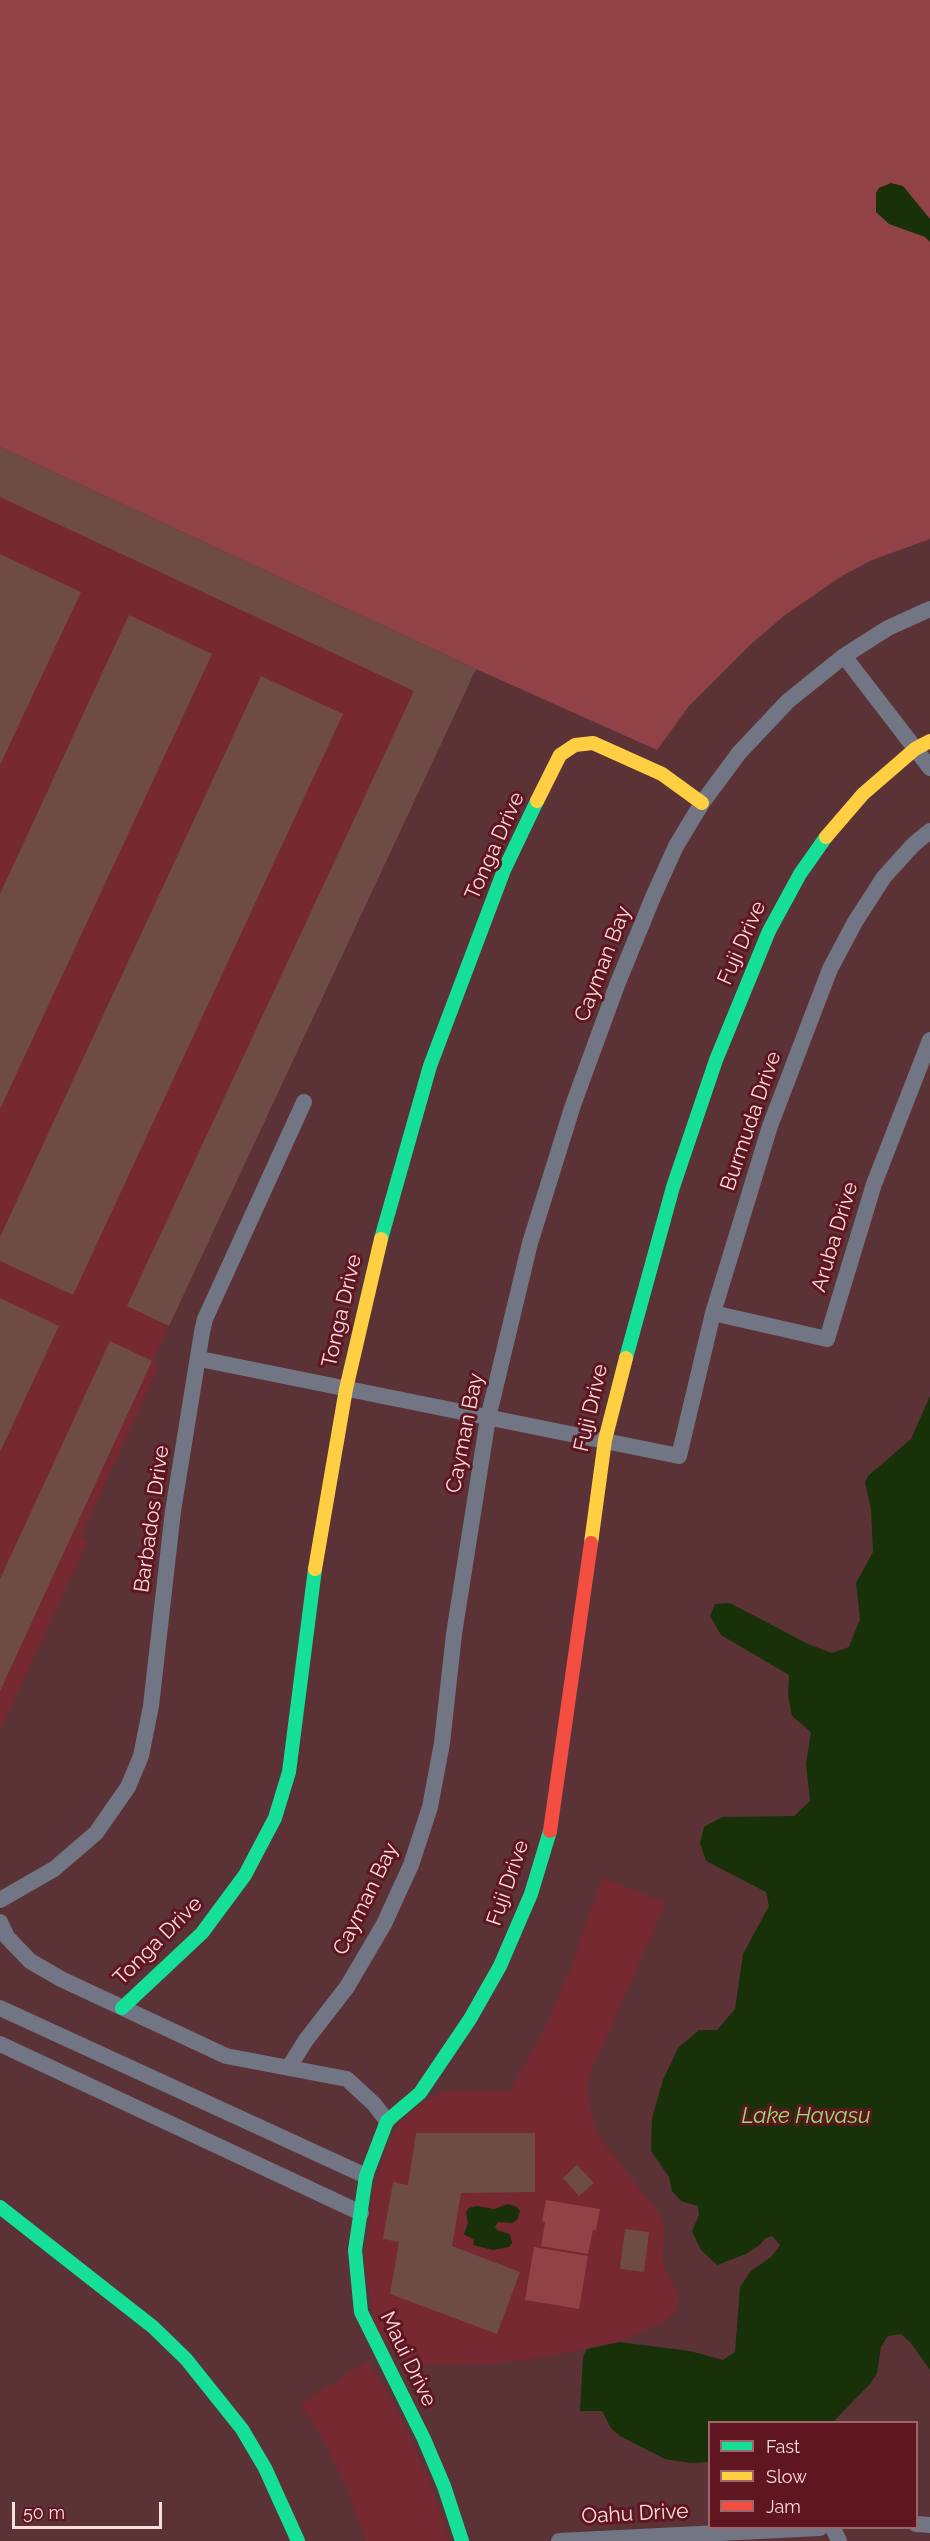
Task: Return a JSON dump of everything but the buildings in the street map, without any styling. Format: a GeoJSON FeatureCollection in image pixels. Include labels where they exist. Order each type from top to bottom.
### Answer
{"type":"FeatureCollection","features":[{"type":"Feature","properties":{"kind":"street"},"geometry":{"type":"LineString","coordinates":[[702,803],[739,753],[788,701],[844,656],[888,628],[930,609]]}},
{"type":"Feature","properties":{"kind":"street"},"geometry":{"type":"LineString","coordinates":[[844,656],[922,745],[930,768]]}},
{"type":"Feature","properties":{"kind":"street","name":"Tonga Drive"},"geometry":{"type":"LineString","coordinates":[[122,2008],[202,1933],[245,1875],[275,1818],[289,1772],[319,1536],[346,1389],[387,1214],[430,1066],[504,870],[560,755],[575,745],[593,743],[662,774],[702,803]]}},
{"type":"Feature","properties":{"kind":"street","name":"Fuji Drive"},"geometry":{"type":"LineString","coordinates":[[387,2121],[420,2093],[470,2019],[500,1966],[531,1894],[551,1826],[605,1440],[641,1300],[674,1187],[716,1060],[769,931],[800,874],[831,829],[863,794],[922,745]]}},
{"type":"Feature","properties":{"kind":"street","name":"Cayman Bay"},"geometry":{"type":"LineString","coordinates":[[290,2067],[306,2040],[347,1987],[384,1924],[411,1865],[430,1807],[442,1743],[454,1634],[488,1418],[530,1242],[573,1105],[617,985],[676,846],[702,803]]}},
{"type":"Feature","properties":{"kind":"street","name":"Burmuda Drive"},"geometry":{"type":"LineString","coordinates":[[605,1440],[678,1455],[712,1313],[770,1126],[831,969],[855,922],[884,878],[913,845],[930,831]]}},
{"type":"Feature","properties":{"kind":"street","name":"Aruba Drive"},"geometry":{"type":"LineString","coordinates":[[712,1313],[827,1339],[874,1184],[930,1040]]}},
{"type":"Feature","properties":{"kind":"street","name":"Barbados Drive"},"geometry":{"type":"LineString","coordinates":[[0,1900],[54,1869],[96,1833],[128,1787],[141,1756],[151,1706],[173,1511],[206,1319],[304,1102]]}},
{"type":"Feature","properties":{"kind":"street"},"geometry":{"type":"LineString","coordinates":[[200,1359],[605,1440]]}},
{"type":"Feature","properties":{"kind":"street"},"geometry":{"type":"LineString","coordinates":[[0,1922],[7,1937],[30,1961],[61,1979],[226,2056],[347,2079],[374,2104],[387,2121]]}},
{"type":"Feature","properties":{"kind":"street"},"geometry":{"type":"LineString","coordinates":[[0,2008],[366,2176]]}},
{"type":"Feature","properties":{"kind":"street"},"geometry":{"type":"LineString","coordinates":[[0,2044],[361,2212]]}},
{"type":"Feature","properties":{"kind":"street","name":"Maui Drive"},"geometry":{"type":"LineString","coordinates":[[387,2121],[366,2176],[355,2250],[361,2312],[424,2439],[444,2486],[462,2541]]}},
{"type":"Feature","properties":{"kind":"street"},"geometry":{"type":"LineString","coordinates":[[0,2207],[136,2313],[186,2359],[242,2429],[265,2468],[298,2541]]}},
{"type":"Feature","properties":{"kind":"street","name":"Oahu Drive"},"geometry":{"type":"LineString","coordinates":[[559,2541],[800,2529]]}},
{"type":"Feature","properties":{"kind":"shaded area"},"geometry":{"type":"Polygon","coordinates":[[[0,0],[930,0],[930,539],[872,560],[842,576],[785,615],[750,645],[689,706],[657,750],[476,669],[0,447],[0,0]]]}},
{"type":"Feature","properties":{"kind":"shaded area"},"geometry":{"type":"Polygon","coordinates":[[[0,447],[476,669],[153,1361],[158,1368],[81,1536],[88,1541],[0,1730],[0,447]]]}},
{"type":"Feature","properties":{"kind":"shaded area"},"geometry":{"type":"Polygon","coordinates":[[[602,1877],[666,1903],[587,2080],[590,2111],[601,2140],[655,2207],[662,2220],[665,2234],[662,2260],[677,2291],[676,2310],[667,2320],[619,2342],[539,2358],[491,2364],[421,2365],[407,2361],[394,2353],[376,2327],[365,2263],[373,2190],[388,2144],[400,2123],[423,2102],[437,2094],[444,2091],[511,2090],[541,2035],[567,1978],[602,1877]]]}},
{"type":"Feature","properties":{"kind":"shaded area"},"geometry":{"type":"Polygon","coordinates":[[[546,2200],[600,2209],[588,2254],[541,2246],[546,2200]]]}},
{"type":"Feature","properties":{"kind":"shaded area"},"geometry":{"type":"Polygon","coordinates":[[[534,2247],[588,2256],[579,2309],[525,2300],[534,2247]]]}},
{"type":"Feature","properties":{"kind":"shaded area"},"geometry":{"type":"Polygon","coordinates":[[[368,2361],[396,2407],[413,2444],[433,2491],[450,2541],[366,2541],[348,2492],[327,2447],[301,2404],[368,2361]]]}},
{"type":"Feature","properties":{"kind":"water"},"geometry":{"type":"Polygon","coordinates":[[[891,183],[903,186],[930,219],[930,242],[925,237],[889,224],[876,212],[876,193],[879,188],[891,183]]]}},
{"type":"Feature","properties":{"kind":"water","name":"Lake Havasu"},"geometry":{"type":"Polygon","coordinates":[[[930,1396],[930,2370],[910,2342],[901,2334],[888,2336],[881,2347],[877,2373],[870,2384],[834,2421],[708,2421],[708,2462],[690,2463],[665,2459],[620,2436],[611,2428],[602,2411],[580,2411],[583,2357],[587,2349],[619,2342],[690,2351],[723,2360],[735,2352],[740,2287],[751,2271],[771,2257],[780,2245],[772,2236],[764,2239],[761,2244],[746,2254],[717,2265],[701,2250],[692,2231],[699,2215],[698,2206],[681,2201],[672,2191],[669,2177],[651,2151],[652,2118],[663,2080],[678,2048],[699,2030],[717,2030],[735,2009],[743,1954],[769,1906],[766,1892],[706,1861],[700,1843],[704,1827],[722,1817],[794,1816],[810,1801],[806,1764],[811,1732],[792,1716],[788,1696],[789,1675],[721,1635],[710,1616],[715,1604],[730,1603],[808,1644],[832,1653],[849,1647],[860,1619],[856,1583],[873,1552],[871,1509],[865,1482],[868,1476],[911,1439],[930,1396]]]}},
{"type":"Feature","properties":{"kind":"water"},"geometry":{"type":"Polygon","coordinates":[[[508,2204],[517,2207],[520,2211],[517,2220],[512,2223],[498,2222],[495,2227],[497,2230],[510,2234],[512,2243],[509,2247],[493,2250],[473,2245],[474,2240],[464,2234],[468,2223],[466,2212],[469,2208],[477,2206],[494,2209],[508,2204]]]}},
{"type":"Feature","properties":{"kind":"traffic: fast"},"geometry":{"type":"LineString","coordinates":[[381,1239],[430,1066],[504,870],[537,801]]}},
{"type":"Feature","properties":{"kind":"traffic: fast"},"geometry":{"type":"LineString","coordinates":[[626,1358],[673,1187],[716,1060],[769,931],[800,874],[826,837]]}},
{"type":"Feature","properties":{"kind":"traffic: fast"},"geometry":{"type":"LineString","coordinates":[[122,2008],[202,1933],[245,1875],[275,1818],[289,1772],[315,1569]]}},
{"type":"Feature","properties":{"kind":"traffic: fast"},"geometry":{"type":"LineString","coordinates":[[462,2541],[444,2486],[424,2439],[361,2312],[355,2250],[366,2176],[387,2121],[420,2093],[470,2019],[500,1966],[531,1894],[550,1831]]}},
{"type":"Feature","properties":{"kind":"traffic: fast"},"geometry":{"type":"LineString","coordinates":[[0,2207],[153,2327],[186,2359],[242,2429],[265,2468],[298,2541]]}},
{"type":"Feature","properties":{"kind":"traffic: slow"},"geometry":{"type":"LineString","coordinates":[[826,837],[863,794],[915,749],[930,741]]}},
{"type":"Feature","properties":{"kind":"traffic: slow"},"geometry":{"type":"LineString","coordinates":[[537,801],[560,755],[575,745],[593,743],[662,774],[702,803]]}},
{"type":"Feature","properties":{"kind":"traffic: slow"},"geometry":{"type":"LineString","coordinates":[[315,1569],[346,1389],[381,1239]]}},
{"type":"Feature","properties":{"kind":"traffic: slow"},"geometry":{"type":"LineString","coordinates":[[591,1543],[605,1440],[626,1358]]}},
{"type":"Feature","properties":{"kind":"traffic: jam"},"geometry":{"type":"LineString","coordinates":[[550,1831],[591,1543]]}}]}
